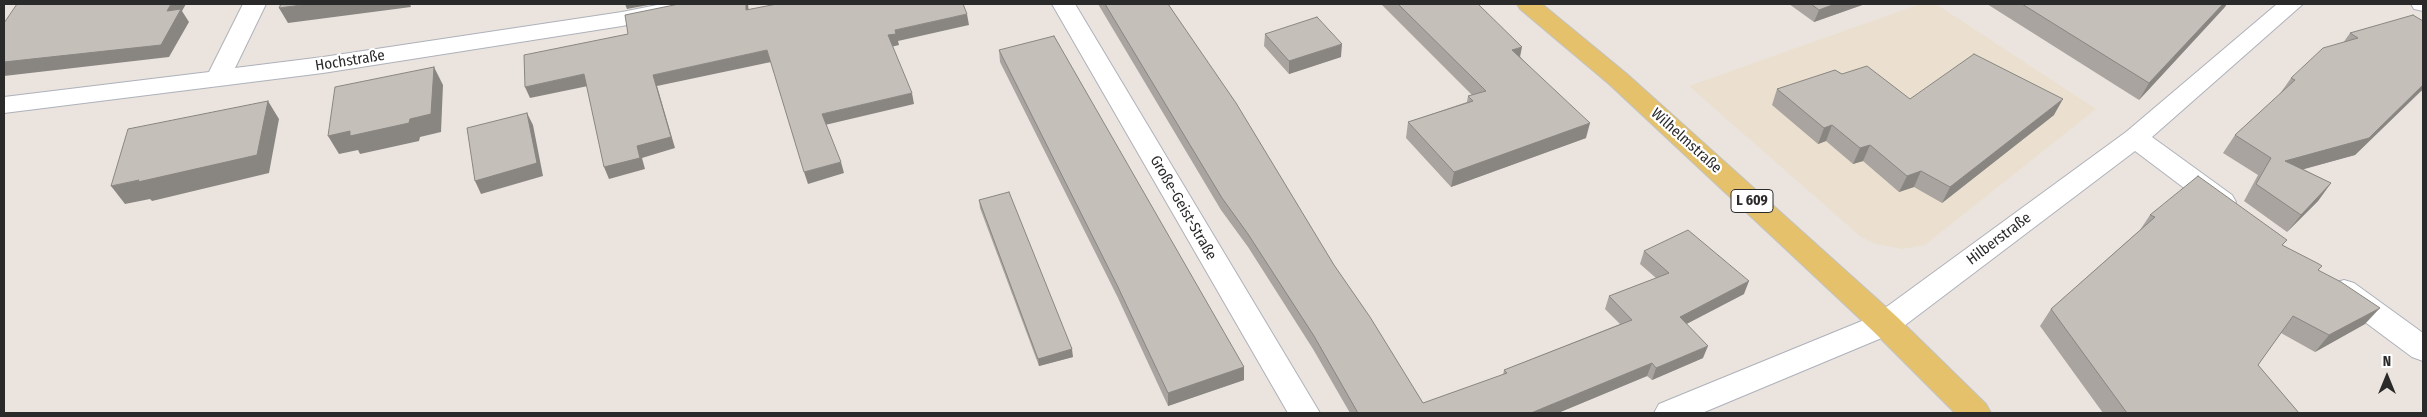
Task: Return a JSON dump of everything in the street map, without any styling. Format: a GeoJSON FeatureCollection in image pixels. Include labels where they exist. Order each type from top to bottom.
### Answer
{"type":"FeatureCollection","features":[{"type":"Feature","properties":{"kind":"main road","name":"Wilhelmstraße"},"geometry":{"type":"LineString","coordinates":[[1528,4],[1618,79],[1885,324]]}},
{"type":"Feature","properties":{"kind":"main road","name":"L 609"},"geometry":{"type":"LineString","coordinates":[[1885,324],[1975,413]]}},
{"type":"Feature","properties":{"kind":"street"},"geometry":{"type":"LineString","coordinates":[[217,80],[254,4]]}},
{"type":"Feature","properties":{"kind":"street","name":"Hochstraße"},"geometry":{"type":"LineString","coordinates":[[4,105],[217,80],[622,18],[694,4]]}},
{"type":"Feature","properties":{"kind":"street","name":"Große-Geist-Straße"},"geometry":{"type":"LineString","coordinates":[[1063,4],[1304,413]]}},
{"type":"Feature","properties":{"kind":"street","name":"Hilberstraße"},"geometry":{"type":"LineString","coordinates":[[1670,413],[1885,324],[2135,138],[2291,4]]}},
{"type":"Feature","properties":{"kind":"street"},"geometry":{"type":"LineString","coordinates":[[2135,138],[2239,214]]}},
{"type":"Feature","properties":{"kind":"street"},"geometry":{"type":"LineString","coordinates":[[2327,279],[2423,349]]}},
{"type":"Feature","properties":{"kind":"shaded area"},"geometry":{"type":"Polygon","coordinates":[[[1920,4],[1936,4],[2096,109],[1925,245],[1902,249],[1876,244],[1861,237],[1689,86],[1920,4]]]}},
{"type":"Feature","properties":{"kind":"building"},"geometry":{"type":"Polygon","coordinates":[[[17,4],[171,4],[167,11],[181,9],[161,45],[4,62],[4,23],[17,4]]]}},
{"type":"Feature","properties":{"kind":"building"},"geometry":{"type":"Polygon","coordinates":[[[281,4],[309,4],[279,8],[281,4]]]}},
{"type":"Feature","properties":{"kind":"building"},"geometry":{"type":"Polygon","coordinates":[[[679,4],[746,4],[746,10],[777,4],[963,4],[967,14],[895,30],[896,34],[888,35],[912,93],[822,114],[841,162],[804,172],[767,50],[653,75],[671,137],[637,146],[640,158],[604,167],[584,74],[525,87],[524,55],[628,34],[625,15],[679,4]]]}},
{"type":"Feature","properties":{"kind":"building"},"geometry":{"type":"Polygon","coordinates":[[[1105,4],[1168,4],[1236,103],[1334,265],[1370,317],[1423,403],[1507,373],[1504,370],[1632,320],[1609,296],[1669,273],[1644,251],[1688,230],[1749,281],[1680,317],[1708,346],[1656,368],[1652,363],[1531,413],[1358,413],[1314,336],[1248,234],[1222,198],[1105,4]]]}},
{"type":"Feature","properties":{"kind":"building"},"geometry":{"type":"Polygon","coordinates":[[[1398,4],[1478,4],[1522,47],[1512,50],[1590,123],[1454,172],[1408,122],[1473,101],[1468,96],[1486,91],[1398,4]]]}},
{"type":"Feature","properties":{"kind":"building"},"geometry":{"type":"Polygon","coordinates":[[[1811,4],[1835,4],[1819,10],[1811,4]]]}},
{"type":"Feature","properties":{"kind":"building"},"geometry":{"type":"Polygon","coordinates":[[[2022,4],[2223,4],[2149,83],[2022,4]]]}},
{"type":"Feature","properties":{"kind":"building"},"geometry":{"type":"Polygon","coordinates":[[[2413,15],[2423,21],[2423,85],[2369,138],[2285,161],[2331,183],[2301,215],[2256,184],[2271,158],[2235,135],[2295,80],[2291,78],[2323,48],[2358,38],[2350,33],[2413,15]]]}},
{"type":"Feature","properties":{"kind":"building"},"geometry":{"type":"Polygon","coordinates":[[[1317,17],[1342,44],[1289,61],[1265,34],[1317,17]]]}},
{"type":"Feature","properties":{"kind":"building"},"geometry":{"type":"Polygon","coordinates":[[[1054,36],[1244,367],[1168,393],[1117,285],[999,50],[1054,36]]]}},
{"type":"Feature","properties":{"kind":"building"},"geometry":{"type":"Polygon","coordinates":[[[1974,54],[2063,99],[1950,187],[1921,171],[1907,176],[1870,145],[1860,148],[1832,125],[1824,128],[1777,89],[1835,70],[1842,74],[1867,66],[1910,99],[1974,54]]]}},
{"type":"Feature","properties":{"kind":"building"},"geometry":{"type":"Polygon","coordinates":[[[434,67],[431,114],[410,119],[409,123],[350,136],[350,131],[328,136],[335,87],[434,67]]]}},
{"type":"Feature","properties":{"kind":"building"},"geometry":{"type":"Polygon","coordinates":[[[268,101],[257,155],[138,182],[139,180],[111,186],[128,129],[268,101]]]}},
{"type":"Feature","properties":{"kind":"building"},"geometry":{"type":"Polygon","coordinates":[[[527,113],[537,163],[475,181],[467,128],[527,113]]]}},
{"type":"Feature","properties":{"kind":"building"},"geometry":{"type":"Polygon","coordinates":[[[2198,176],[2287,240],[2282,245],[2319,264],[2322,266],[2318,270],[2341,282],[2380,308],[2329,335],[2293,316],[2258,365],[2299,413],[2127,413],[2051,309],[2155,217],[2150,215],[2198,176]]]}},
{"type":"Feature","properties":{"kind":"building"},"geometry":{"type":"Polygon","coordinates":[[[1009,192],[1072,349],[1038,359],[979,200],[1009,192]]]}}]}
